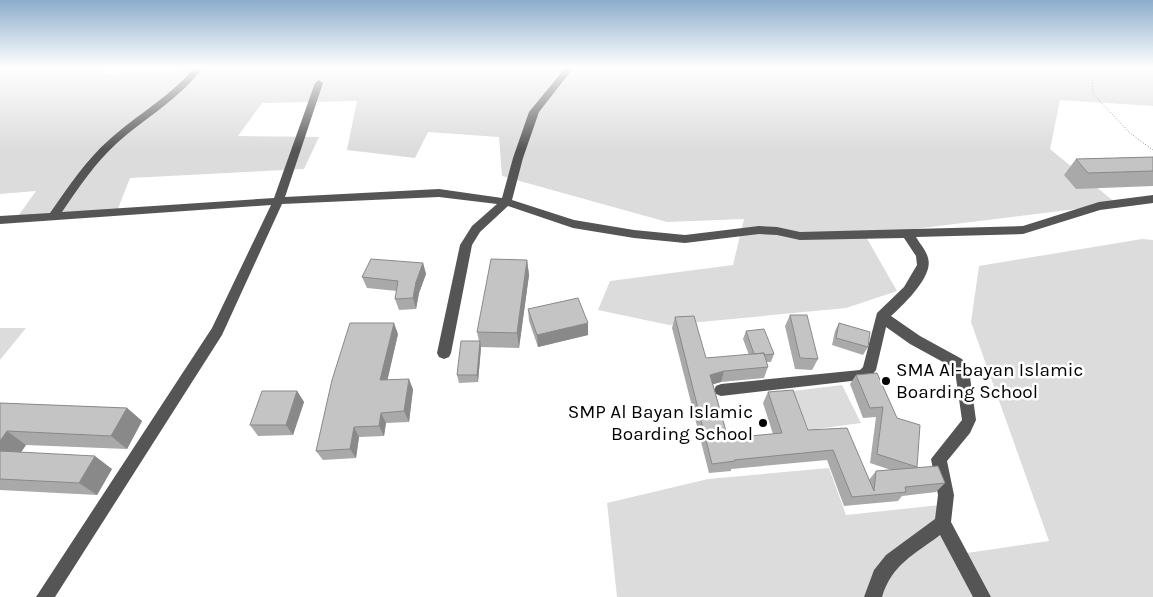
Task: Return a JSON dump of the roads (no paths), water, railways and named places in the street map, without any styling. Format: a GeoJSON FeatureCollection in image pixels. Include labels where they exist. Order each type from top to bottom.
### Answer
{"type":"FeatureCollection","features":[{"type":"Feature","properties":{"kind":"street"},"geometry":{"type":"LineString","coordinates":[[54,216],[86,170],[103,150],[172,95]]}},
{"type":"Feature","properties":{"kind":"street"},"geometry":{"type":"LineString","coordinates":[[45,597],[217,331],[278,201],[315,95]]}},
{"type":"Feature","properties":{"kind":"street"},"geometry":{"type":"LineString","coordinates":[[444,354],[466,244],[476,230],[506,202],[518,158],[534,112],[548,95]]}},
{"type":"Feature","properties":{"kind":"street"},"geometry":{"type":"LineString","coordinates":[[0,220],[278,201],[439,193],[506,202],[573,224],[667,238],[716,237],[759,230],[777,231],[800,236],[1023,230],[1098,206],[1153,199]]}},
{"type":"Feature","properties":{"kind":"street"},"geometry":{"type":"LineString","coordinates":[[721,390],[864,375],[869,370],[882,317],[904,296],[924,266],[924,260],[906,233]]}},
{"type":"Feature","properties":{"kind":"street"},"geometry":{"type":"LineString","coordinates":[[882,317],[915,340],[957,363],[962,370],[969,420],[965,428],[939,458],[946,495],[943,522],[982,597]]}},
{"type":"Feature","properties":{"kind":"street"},"geometry":{"type":"LineString","coordinates":[[873,597],[880,576],[892,562],[943,522]]}},
{"type":"Feature","properties":{"kind":"place","name":"SMA Al-bayan Islamic Boarding School"},"geometry":{"type":"Point","coordinates":[886,381]}},
{"type":"Feature","properties":{"kind":"place","name":"SMP Al Bayan Islamic Boarding School"},"geometry":{"type":"Point","coordinates":[763,423]}}]}
